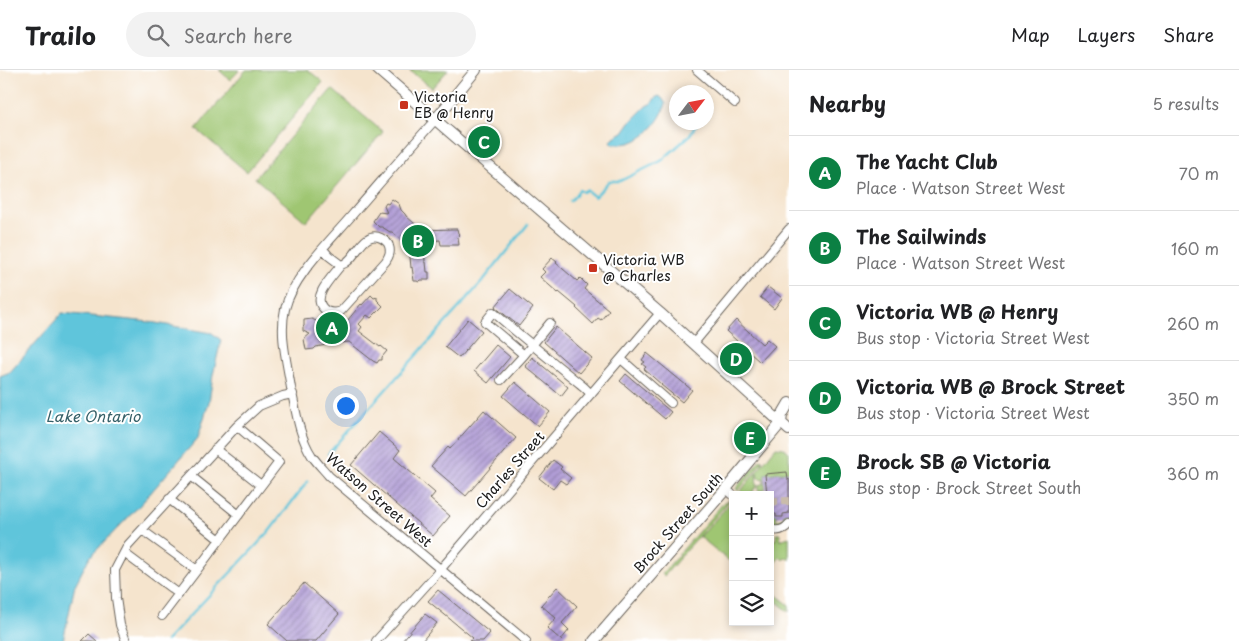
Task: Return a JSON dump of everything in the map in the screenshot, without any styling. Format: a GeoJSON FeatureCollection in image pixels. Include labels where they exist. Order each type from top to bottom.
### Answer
{"type":"FeatureCollection","features":[{"type":"Feature","properties":{"kind":"main road"},"geometry":{"type":"LineString","coordinates":[[378,70],[785,422],[789,430]]}},
{"type":"Feature","properties":{"kind":"main road"},"geometry":{"type":"LineString","coordinates":[[435,120],[476,70]]}},
{"type":"Feature","properties":{"kind":"main road","name":"Brock Street South"},"geometry":{"type":"LineString","coordinates":[[730,491],[785,422],[782,416],[789,403]]}},
{"type":"Feature","properties":{"kind":"main road","name":"Brock Street South"},"geometry":{"type":"LineString","coordinates":[[594,641],[729,492]]}},
{"type":"Feature","properties":{"kind":"street"},"geometry":{"type":"LineString","coordinates":[[697,70],[735,103]]}},
{"type":"Feature","properties":{"kind":"street","name":"Watson Street West"},"geometry":{"type":"LineString","coordinates":[[435,120],[294,285],[283,323],[293,394],[300,431],[312,458],[329,476],[525,641]]}},
{"type":"Feature","properties":{"kind":"street"},"geometry":{"type":"LineString","coordinates":[[694,343],[789,229]]}},
{"type":"Feature","properties":{"kind":"street"},"geometry":{"type":"LineString","coordinates":[[369,237],[380,237],[387,242],[390,248],[390,255],[386,261],[341,311],[335,313],[327,312],[320,305],[319,298],[321,292],[342,265],[349,261],[369,237]]}},
{"type":"Feature","properties":{"kind":"street"},"geometry":{"type":"LineString","coordinates":[[323,249],[342,265]]}},
{"type":"Feature","properties":{"kind":"street"},"geometry":{"type":"LineString","coordinates":[[524,355],[485,322],[493,312],[592,394]]}},
{"type":"Feature","properties":{"kind":"street","name":"Charles Street"},"geometry":{"type":"LineString","coordinates":[[376,641],[440,570],[660,313]]}},
{"type":"Feature","properties":{"kind":"street"},"geometry":{"type":"LineString","coordinates":[[501,380],[550,323]]}},
{"type":"Feature","properties":{"kind":"street"},"geometry":{"type":"LineString","coordinates":[[621,360],[671,403]]}},
{"type":"Feature","properties":{"kind":"street"},"geometry":{"type":"LineString","coordinates":[[126,641],[120,625],[116,598],[115,570],[128,545],[237,426],[259,406],[293,394]]}},
{"type":"Feature","properties":{"kind":"street"},"geometry":{"type":"LineString","coordinates":[[162,616],[279,462],[237,426]]}},
{"type":"Feature","properties":{"kind":"street"},"geometry":{"type":"LineString","coordinates":[[215,449],[261,485]]}},
{"type":"Feature","properties":{"kind":"street"},"geometry":{"type":"LineString","coordinates":[[191,476],[239,514]]}},
{"type":"Feature","properties":{"kind":"street"},"geometry":{"type":"LineString","coordinates":[[170,499],[220,540]]}},
{"type":"Feature","properties":{"kind":"street"},"geometry":{"type":"LineString","coordinates":[[774,529],[779,530],[789,524]]}},
{"type":"Feature","properties":{"kind":"street"},"geometry":{"type":"LineString","coordinates":[[142,530],[197,570]]}},
{"type":"Feature","properties":{"kind":"street"},"geometry":{"type":"LineString","coordinates":[[124,553],[179,594]]}},
{"type":"Feature","properties":{"kind":"green space"},"geometry":{"type":"Polygon","coordinates":[[[219,70],[240,70],[230,80],[219,70]]]}},
{"type":"Feature","properties":{"kind":"green space"},"geometry":{"type":"Polygon","coordinates":[[[246,70],[308,70],[323,82],[247,172],[196,129],[246,70]]]}},
{"type":"Feature","properties":{"kind":"green space"},"geometry":{"type":"Polygon","coordinates":[[[409,70],[448,70],[432,88],[409,70]]]}},
{"type":"Feature","properties":{"kind":"green space"},"geometry":{"type":"Polygon","coordinates":[[[332,89],[383,132],[306,222],[255,178],[332,89]]]}},
{"type":"Feature","properties":{"kind":"green space"},"geometry":{"type":"Polygon","coordinates":[[[776,447],[784,448],[789,452],[788,480],[787,472],[765,474],[765,490],[759,491],[758,485],[763,484],[764,479],[758,478],[757,471],[776,447]]]}},
{"type":"Feature","properties":{"kind":"green space"},"geometry":{"type":"Polygon","coordinates":[[[761,459],[763,461],[738,491],[736,488],[761,459]]]}},
{"type":"Feature","properties":{"kind":"green space"},"geometry":{"type":"Polygon","coordinates":[[[756,472],[757,487],[753,491],[741,491],[756,472]]]}},
{"type":"Feature","properties":{"kind":"green space"},"geometry":{"type":"Polygon","coordinates":[[[729,500],[664,576],[662,574],[724,502],[729,500]]]}},
{"type":"Feature","properties":{"kind":"green space"},"geometry":{"type":"Polygon","coordinates":[[[729,504],[729,561],[700,537],[729,504]]]}},
{"type":"Feature","properties":{"kind":"green space"},"geometry":{"type":"Polygon","coordinates":[[[789,513],[789,518],[783,525],[774,526],[774,514],[776,514],[776,520],[781,520],[784,517],[783,514],[789,513]]]}},
{"type":"Feature","properties":{"kind":"green space"},"geometry":{"type":"Polygon","coordinates":[[[776,534],[780,534],[780,540],[789,537],[789,560],[786,557],[783,560],[780,557],[774,564],[774,540],[776,540],[776,534]]]}},
{"type":"Feature","properties":{"kind":"green space"},"geometry":{"type":"Polygon","coordinates":[[[774,593],[789,605],[789,612],[774,599],[774,593]]]}},
{"type":"Feature","properties":{"kind":"water"},"geometry":{"type":"Polygon","coordinates":[[[659,96],[666,104],[652,128],[635,141],[613,144],[611,141],[614,137],[623,132],[646,106],[659,96]]]}},
{"type":"Feature","properties":{"kind":"water","name":"Lake Ontario"},"geometry":{"type":"Polygon","coordinates":[[[62,313],[150,322],[212,333],[221,340],[209,402],[198,438],[141,504],[89,558],[75,585],[63,641],[0,641],[0,376],[10,372],[62,313]]]}},
{"type":"Feature","properties":{"kind":"building"},"geometry":{"type":"Polygon","coordinates":[[[392,199],[399,204],[406,216],[422,230],[457,229],[460,235],[458,237],[459,245],[441,245],[440,240],[429,241],[429,245],[424,246],[429,280],[414,281],[409,246],[392,232],[379,227],[373,221],[379,212],[387,213],[384,206],[392,199]]]}},
{"type":"Feature","properties":{"kind":"building"},"geometry":{"type":"Polygon","coordinates":[[[552,258],[577,281],[580,278],[587,285],[584,289],[609,310],[601,320],[598,318],[593,324],[577,307],[540,277],[545,272],[542,269],[552,258]]]}},
{"type":"Feature","properties":{"kind":"building"},"geometry":{"type":"Polygon","coordinates":[[[768,287],[782,298],[774,309],[760,297],[768,287]]]}},
{"type":"Feature","properties":{"kind":"building"},"geometry":{"type":"Polygon","coordinates":[[[510,289],[533,308],[519,326],[495,307],[510,289]]]}},
{"type":"Feature","properties":{"kind":"building"},"geometry":{"type":"Polygon","coordinates":[[[371,295],[374,298],[377,297],[377,300],[383,306],[371,318],[367,315],[359,324],[362,327],[359,331],[387,351],[382,360],[379,360],[377,363],[373,361],[349,342],[327,344],[306,350],[304,339],[310,334],[303,331],[304,320],[312,319],[318,322],[324,321],[325,323],[347,321],[371,295]]]}},
{"type":"Feature","properties":{"kind":"building"},"geometry":{"type":"Polygon","coordinates":[[[468,319],[482,331],[459,358],[445,347],[468,319]]]}},
{"type":"Feature","properties":{"kind":"building"},"geometry":{"type":"Polygon","coordinates":[[[736,320],[762,344],[767,339],[775,346],[760,362],[726,331],[736,320]]]}},
{"type":"Feature","properties":{"kind":"building"},"geometry":{"type":"Polygon","coordinates":[[[556,327],[592,358],[579,373],[544,342],[556,327]]]}},
{"type":"Feature","properties":{"kind":"building"},"geometry":{"type":"Polygon","coordinates":[[[496,345],[510,357],[488,383],[474,371],[496,345]]]}},
{"type":"Feature","properties":{"kind":"building"},"geometry":{"type":"Polygon","coordinates":[[[647,353],[692,390],[682,402],[644,369],[646,367],[642,364],[645,362],[642,360],[647,353]]]}},
{"type":"Feature","properties":{"kind":"building"},"geometry":{"type":"Polygon","coordinates":[[[532,357],[568,387],[561,396],[525,366],[532,357]]]}},
{"type":"Feature","properties":{"kind":"building"},"geometry":{"type":"Polygon","coordinates":[[[626,374],[671,412],[665,419],[620,381],[626,374]]]}},
{"type":"Feature","properties":{"kind":"building"},"geometry":{"type":"Polygon","coordinates":[[[515,382],[550,412],[538,426],[503,396],[515,382]]]}},
{"type":"Feature","properties":{"kind":"building"},"geometry":{"type":"Polygon","coordinates":[[[484,410],[516,438],[466,496],[431,466],[448,447],[450,449],[484,410]]]}},
{"type":"Feature","properties":{"kind":"building"},"geometry":{"type":"Polygon","coordinates":[[[379,432],[400,450],[394,458],[435,493],[430,499],[450,516],[433,536],[351,465],[379,432]]]}},
{"type":"Feature","properties":{"kind":"building"},"geometry":{"type":"Polygon","coordinates":[[[553,460],[571,478],[566,484],[560,480],[553,489],[539,478],[553,460]]]}},
{"type":"Feature","properties":{"kind":"building"},"geometry":{"type":"Polygon","coordinates":[[[787,472],[789,479],[789,513],[783,514],[783,517],[776,517],[776,514],[774,514],[774,491],[767,491],[765,474],[787,472]]]}},
{"type":"Feature","properties":{"kind":"building"},"geometry":{"type":"Polygon","coordinates":[[[304,583],[339,614],[316,641],[287,641],[268,624],[304,583]]]}},
{"type":"Feature","properties":{"kind":"building"},"geometry":{"type":"Polygon","coordinates":[[[557,587],[577,606],[562,623],[569,630],[561,640],[547,628],[556,618],[541,605],[557,587]]]}},
{"type":"Feature","properties":{"kind":"building"},"geometry":{"type":"Polygon","coordinates":[[[438,590],[490,633],[483,641],[470,641],[473,638],[428,601],[438,590]]]}},
{"type":"Feature","properties":{"kind":"building"},"geometry":{"type":"Polygon","coordinates":[[[425,614],[437,623],[422,641],[402,641],[425,614]]]}},
{"type":"Feature","properties":{"kind":"building"},"geometry":{"type":"Polygon","coordinates":[[[89,634],[97,641],[82,641],[89,634]]]}},
{"type":"Feature","properties":{"kind":"waterway"},"geometry":{"type":"LineString","coordinates":[[570,201],[579,190],[583,192],[586,190],[595,197],[609,181],[620,181],[661,161],[689,136],[693,130]]}},
{"type":"Feature","properties":{"kind":"waterway"},"geometry":{"type":"LineString","coordinates":[[328,454],[482,282],[528,224]]}},
{"type":"Feature","properties":{"kind":"waterway"},"geometry":{"type":"LineString","coordinates":[[166,641],[268,533],[308,481]]}},
{"type":"Feature","properties":{"kind":"tunnel"},"geometry":{"type":"LineString","coordinates":[[774,502],[789,501]]}},
{"type":"Feature","properties":{"kind":"place","name":"Victoria EB @ Henry"},"geometry":{"type":"Point","coordinates":[404,105]}},
{"type":"Feature","properties":{"kind":"place","name":"Victoria WB @ Henry"},"geometry":{"type":"Point","coordinates":[484,142]}},
{"type":"Feature","properties":{"kind":"place","name":"The Sailwinds"},"geometry":{"type":"Point","coordinates":[418,241]}},
{"type":"Feature","properties":{"kind":"place","name":"Victoria WB @ Charles"},"geometry":{"type":"Point","coordinates":[593,268]}},
{"type":"Feature","properties":{"kind":"place","name":"The Yacht Club"},"geometry":{"type":"Point","coordinates":[332,328]}},
{"type":"Feature","properties":{"kind":"place","name":"Victoria WB @ Brock Street"},"geometry":{"type":"Point","coordinates":[736,359]}},
{"type":"Feature","properties":{"kind":"place","name":"Brock SB @ Victoria"},"geometry":{"type":"Point","coordinates":[750,438]}}]}
